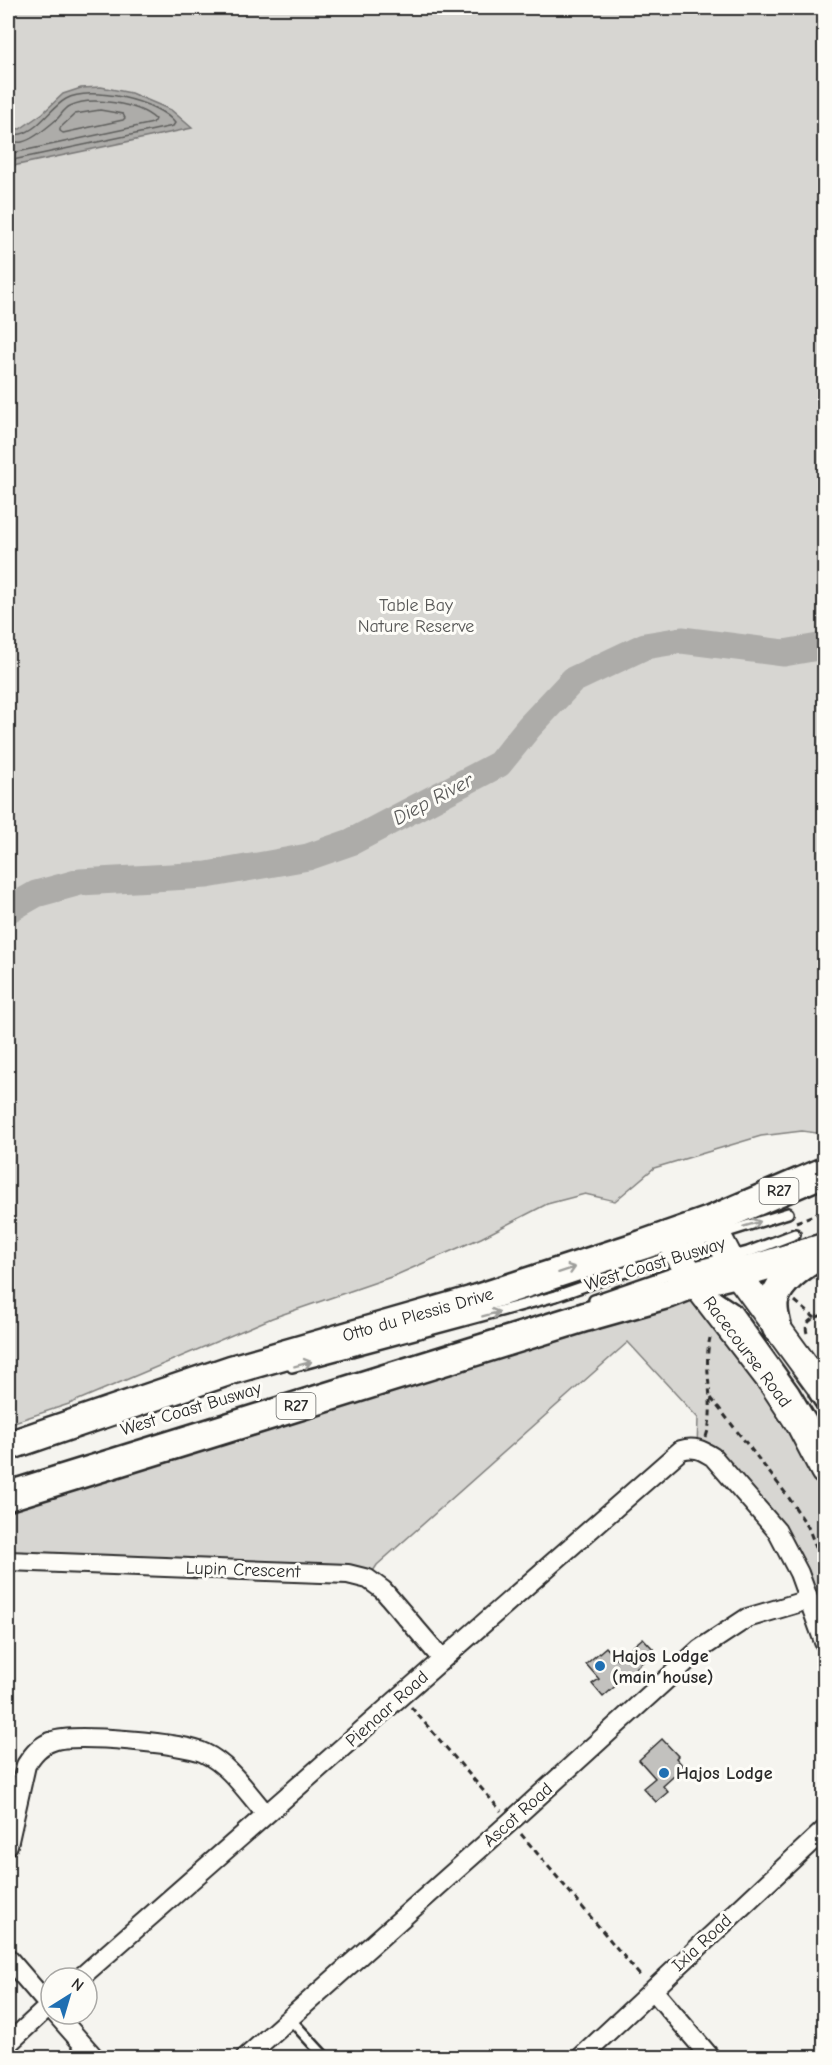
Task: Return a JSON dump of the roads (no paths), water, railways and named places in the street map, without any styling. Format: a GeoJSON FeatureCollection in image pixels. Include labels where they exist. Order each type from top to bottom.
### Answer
{"type":"FeatureCollection","features":[{"type":"Feature","properties":{"kind":"main road","name":"Otto du Plessis Drive"},"geometry":{"type":"LineString","coordinates":[[8,1496],[585,1317],[670,1293],[682,1260],[714,1228],[825,1172]]}},
{"type":"Feature","properties":{"kind":"main road","name":"Racecourse Road"},"geometry":{"type":"LineString","coordinates":[[714,1228],[734,1265],[825,1392]]}},
{"type":"Feature","properties":{"kind":"main road","name":"Otto du Plessis Drive"},"geometry":{"type":"LineString","coordinates":[[8,1446],[231,1370],[471,1301],[682,1260],[734,1265],[825,1250]]}},
{"type":"Feature","properties":{"kind":"main road"},"geometry":{"type":"LineString","coordinates":[[777,1328],[774,1302],[780,1288],[807,1262],[825,1250]]}},
{"type":"Feature","properties":{"kind":"main road","name":"Racecourse Road"},"geometry":{"type":"LineString","coordinates":[[682,1260],[773,1384],[800,1425],[825,1471]]}},
{"type":"Feature","properties":{"kind":"street","name":"Pienaar Road"},"geometry":{"type":"LineString","coordinates":[[94,1966],[681,1450],[699,1449],[713,1457],[777,1531],[799,1574],[808,1600]]}},
{"type":"Feature","properties":{"kind":"street","name":"Lupin Crescent"},"geometry":{"type":"LineString","coordinates":[[8,1561],[348,1574],[368,1579],[383,1590],[442,1659]]}},
{"type":"Feature","properties":{"kind":"street"},"geometry":{"type":"LineString","coordinates":[[808,1600],[825,1642]]}},
{"type":"Feature","properties":{"kind":"street","name":"Ascot Road"},"geometry":{"type":"LineString","coordinates":[[245,2058],[700,1649],[747,1618],[808,1600]]}},
{"type":"Feature","properties":{"kind":"street"},"geometry":{"type":"LineString","coordinates":[[8,1845],[26,1765],[42,1745],[64,1738],[166,1745],[202,1752],[221,1764],[266,1815]]}},
{"type":"Feature","properties":{"kind":"street","name":"Ixia Road"},"geometry":{"type":"LineString","coordinates":[[580,2058],[825,1830]]}},
{"type":"Feature","properties":{"kind":"street"},"geometry":{"type":"LineString","coordinates":[[8,1958],[39,1993]]}},
{"type":"Feature","properties":{"kind":"street"},"geometry":{"type":"LineString","coordinates":[[653,1990],[711,2058]]}},
{"type":"Feature","properties":{"kind":"street"},"geometry":{"type":"LineString","coordinates":[[8,2044],[39,2019]]}},
{"type":"Feature","properties":{"kind":"street"},"geometry":{"type":"LineString","coordinates":[[67,2026],[95,2058]]}},
{"type":"Feature","properties":{"kind":"lane","name":"West Coast Busway"},"geometry":{"type":"LineString","coordinates":[[714,1228],[788,1213]]}},
{"type":"Feature","properties":{"kind":"lane","name":"West Coast Busway"},"geometry":{"type":"LineString","coordinates":[[734,1265],[795,1234]]}},
{"type":"Feature","properties":{"kind":"lane","name":"West Coast Busway"},"geometry":{"type":"LineString","coordinates":[[582,1304],[682,1260]]}},
{"type":"Feature","properties":{"kind":"lane","name":"West Coast Busway"},"geometry":{"type":"LineString","coordinates":[[283,1369],[682,1260]]}},
{"type":"Feature","properties":{"kind":"lane"},"geometry":{"type":"LineString","coordinates":[[682,1260],[735,1309],[794,1390],[825,1441]]}},
{"type":"Feature","properties":{"kind":"lane"},"geometry":{"type":"LineString","coordinates":[[734,1265],[760,1319],[825,1409]]}},
{"type":"Feature","properties":{"kind":"lane"},"geometry":{"type":"LineString","coordinates":[[289,2018],[326,2058]]}},
{"type":"Feature","properties":{"kind":"water"},"geometry":{"type":"Polygon","coordinates":[[[101,87],[131,93],[171,110],[192,128],[8,167],[8,127],[20,129],[43,113],[63,94],[81,88],[101,87]]]}},
{"type":"Feature","properties":{"kind":"waterway","name":"Diep River"},"geometry":{"type":"LineString","coordinates":[[8,910],[36,894],[80,882],[207,875],[308,857],[351,842],[499,764],[529,727],[573,680],[645,646],[682,640],[784,653],[824,646]]}},
{"type":"Feature","properties":{"kind":"place","name":"Hajos Lodge (main house)"},"geometry":{"type":"Point","coordinates":[600,1666]}},
{"type":"Feature","properties":{"kind":"place","name":"Hajos Lodge"},"geometry":{"type":"Point","coordinates":[664,1773]}},
{"type":"Feature","properties":{"kind":"park label","name":"Table Bay Nature Reserve"},"geometry":{"type":"Point","coordinates":[416,615]}}]}
